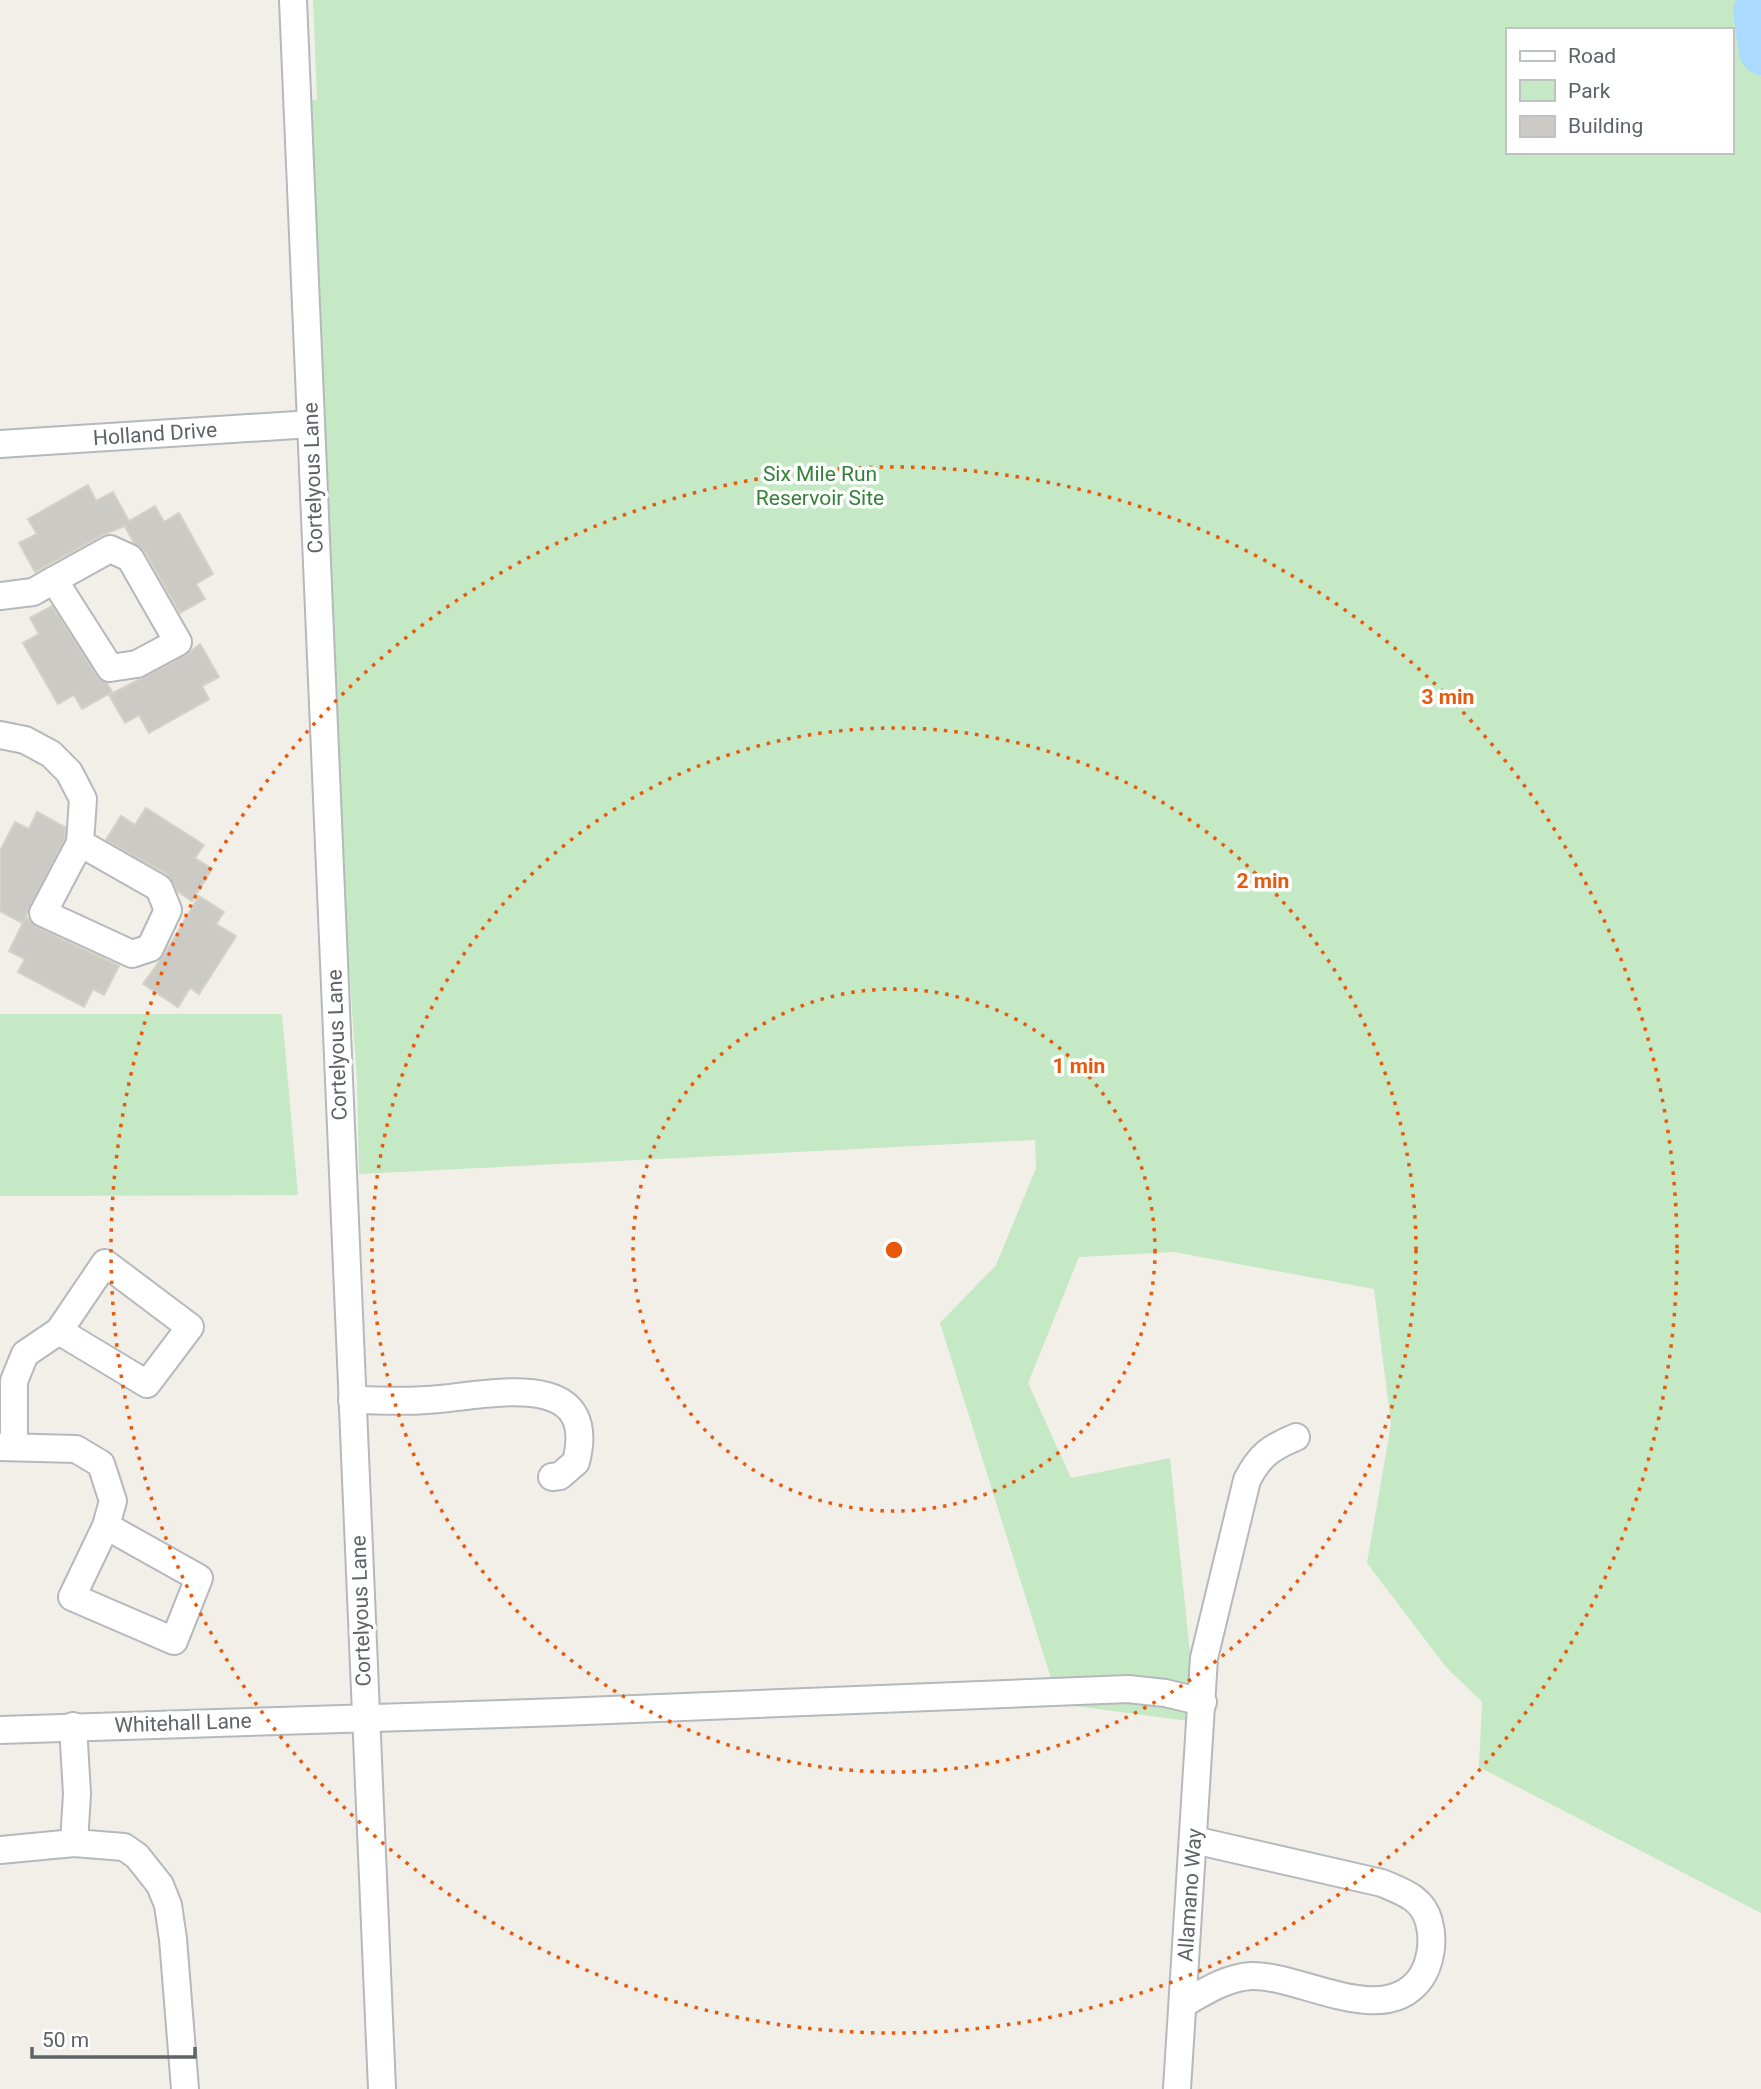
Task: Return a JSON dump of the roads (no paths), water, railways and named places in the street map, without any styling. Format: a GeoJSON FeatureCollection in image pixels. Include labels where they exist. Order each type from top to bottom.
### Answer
{"type":"FeatureCollection","features":[{"type":"Feature","properties":{"kind":"street","name":"Cortelyous Lane"},"geometry":{"type":"LineString","coordinates":[[293,0],[382,2089]]}},
{"type":"Feature","properties":{"kind":"street","name":"Holland Drive"},"geometry":{"type":"LineString","coordinates":[[0,444],[311,424]]}},
{"type":"Feature","properties":{"kind":"street"},"geometry":{"type":"LineString","coordinates":[[0,596],[33,592],[54,580],[110,549],[130,558],[178,642],[137,664],[110,668],[54,580]]}},
{"type":"Feature","properties":{"kind":"street"},"geometry":{"type":"LineString","coordinates":[[0,735],[25,740],[51,754],[69,772],[83,799],[80,842],[43,913],[132,954],[150,948],[168,909],[159,888],[80,842]]}},
{"type":"Feature","properties":{"kind":"street"},"geometry":{"type":"LineString","coordinates":[[59,1331],[147,1384],[190,1327],[105,1263],[59,1331],[25,1354],[14,1381],[7,1446],[76,1449],[101,1464],[113,1501],[106,1526],[72,1597],[174,1641],[199,1578],[106,1526]]}},
{"type":"Feature","properties":{"kind":"street"},"geometry":{"type":"LineString","coordinates":[[352,1400],[425,1401],[491,1394],[537,1393],[551,1396],[576,1415],[579,1429],[576,1462],[560,1476],[552,1478]]}},
{"type":"Feature","properties":{"kind":"street","name":"Allamano Way"},"geometry":{"type":"LineString","coordinates":[[1177,2089],[1205,1658],[1247,1480],[1255,1464],[1272,1447],[1296,1437]]}},
{"type":"Feature","properties":{"kind":"street","name":"Whitehall Lane"},"geometry":{"type":"LineString","coordinates":[[0,1730],[737,1706],[1128,1689],[1165,1693],[1203,1702]]}},
{"type":"Feature","properties":{"kind":"street"},"geometry":{"type":"LineString","coordinates":[[73,1727],[77,1794],[74,1843]]}},
{"type":"Feature","properties":{"kind":"street"},"geometry":{"type":"LineString","coordinates":[[1183,2004],[1221,1983],[1255,1976],[1373,2001],[1395,1998],[1414,1987],[1426,1971],[1431,1951],[1431,1929],[1427,1916],[1412,1895],[1369,1880],[1194,1840]]}},
{"type":"Feature","properties":{"kind":"street"},"geometry":{"type":"LineString","coordinates":[[0,1850],[74,1843],[124,1847],[137,1856],[160,1885],[167,1905],[173,1940],[185,2089]]}},
{"type":"Feature","properties":{"kind":"waterway"},"geometry":{"type":"LineString","coordinates":[[1756,0],[1752,11],[1758,52],[1761,56]]}},
{"type":"Feature","properties":{"kind":"park label","name":"Six Mile Run Reservoir Site"},"geometry":{"type":"Point","coordinates":[820,486]}}]}
